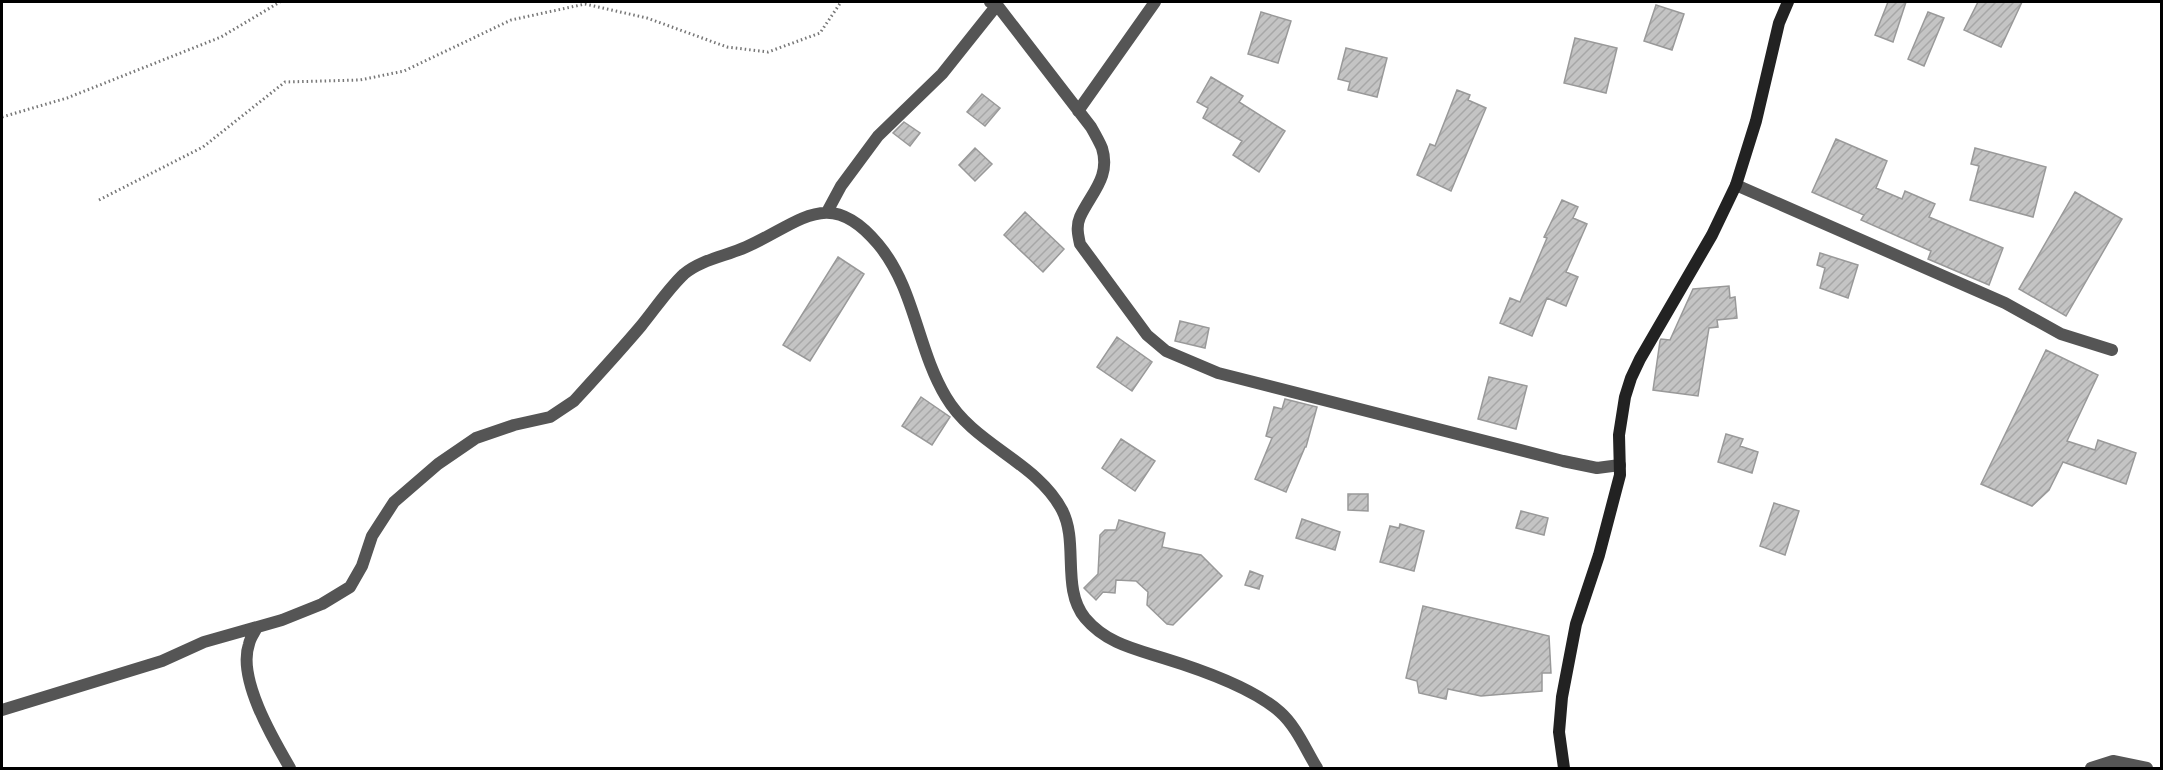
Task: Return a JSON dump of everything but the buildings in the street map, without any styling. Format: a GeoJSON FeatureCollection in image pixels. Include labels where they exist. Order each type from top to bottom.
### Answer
{"type":"FeatureCollection","features":[{"type":"Feature","properties":{"kind":"street"},"geometry":{"type":"LineString","coordinates":[[1078,111],[1155,2]]}},
{"type":"Feature","properties":{"kind":"street"},"geometry":{"type":"LineString","coordinates":[[1564,768],[1559,732],[1562,697],[1576,624],[1599,555],[1620,475],[1619,435],[1625,397],[1640,359],[1712,235],[1736,185],[1756,121],[1779,23],[1788,2]]}},
{"type":"Feature","properties":{"kind":"street"},"geometry":{"type":"LineString","coordinates":[[827,212],[841,186],[878,136],[942,74],[994,3],[1091,127],[1102,149],[1104,167],[1102,180],[1080,218],[1077,231],[1080,244],[1147,335],[1166,351],[1218,373],[1552,458],[1597,468],[1620,465]]}},
{"type":"Feature","properties":{"kind":"street"},"geometry":{"type":"LineString","coordinates":[[1736,185],[2005,303],[2061,334],[2112,350]]}},
{"type":"Feature","properties":{"kind":"street"},"geometry":{"type":"LineString","coordinates":[[2,710],[162,661],[204,642],[282,620],[322,604],[350,587],[362,566],[372,536],[394,502],[438,464],[476,438],[514,425],[550,417],[574,401],[686,273],[747,246],[799,219],[827,212],[842,214],[858,223],[879,245],[898,272],[928,356],[946,398],[984,439],[1034,476],[1052,494],[1064,513],[1077,607],[1086,619],[1117,644],[1195,669],[1269,703],[1283,715],[1317,768]]}},
{"type":"Feature","properties":{"kind":"street"},"geometry":{"type":"LineString","coordinates":[[257,627],[249,643],[247,672],[275,742],[290,768]]}},
{"type":"Feature","properties":{"kind":"street"},"geometry":{"type":"LineString","coordinates":[[2091,768],[2113,761],[2147,768]]}},
{"type":"Feature","properties":{"kind":"path"},"geometry":{"type":"LineString","coordinates":[[2,117],[67,98],[221,37],[280,2]]}},
{"type":"Feature","properties":{"kind":"path"},"geometry":{"type":"LineString","coordinates":[[99,200],[203,147],[285,82],[360,80],[404,71],[511,20],[585,4],[647,18],[727,47],[768,52],[820,33],[841,2]]}}]}
